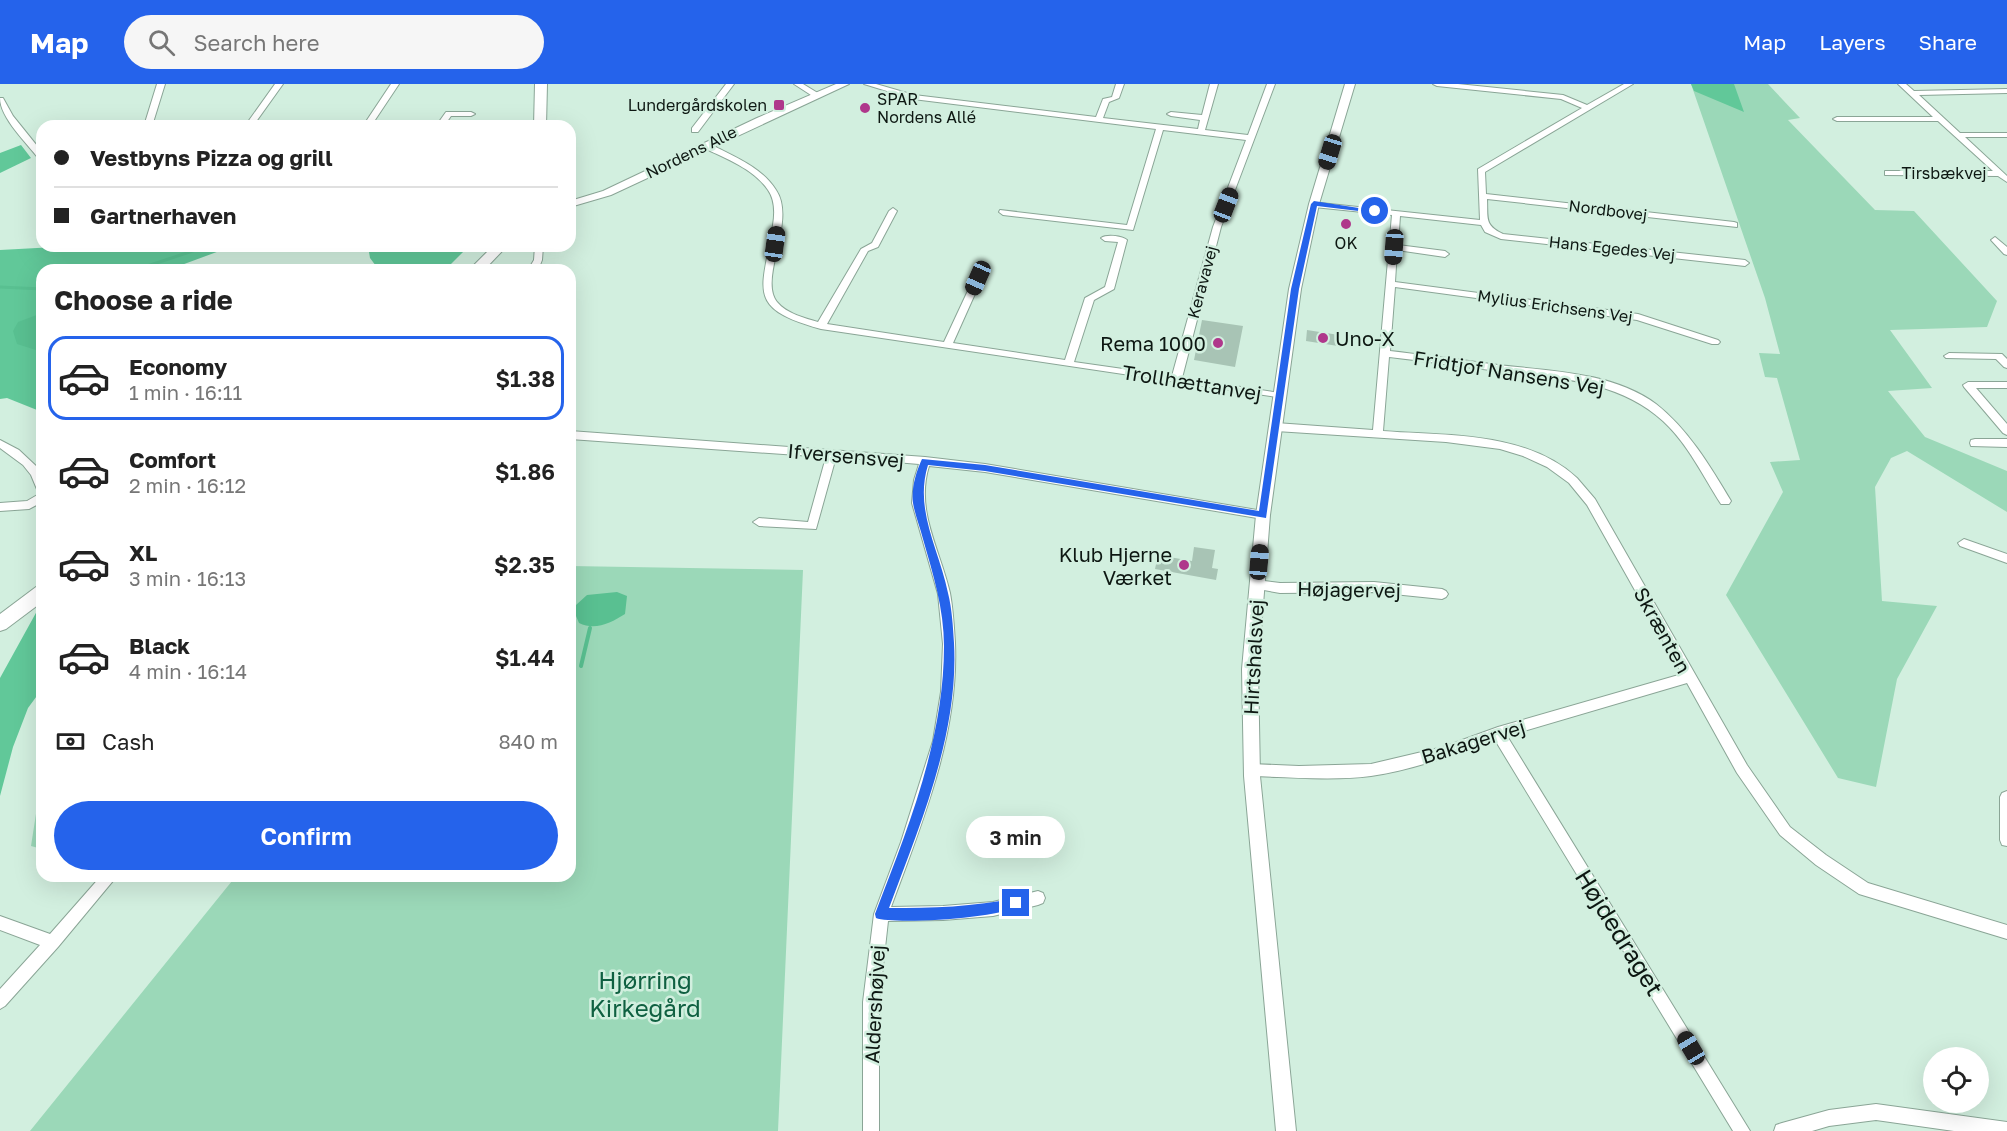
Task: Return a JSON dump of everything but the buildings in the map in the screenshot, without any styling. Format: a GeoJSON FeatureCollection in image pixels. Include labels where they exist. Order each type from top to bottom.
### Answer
{"type":"FeatureCollection","features":[{"type":"Feature","properties":{"kind":"main road"},"geometry":{"type":"LineString","coordinates":[[540,120],[541,84]]}},
{"type":"Feature","properties":{"kind":"main road"},"geometry":{"type":"LineString","coordinates":[[469,264],[480,252]]}},
{"type":"Feature","properties":{"kind":"main road"},"geometry":{"type":"LineString","coordinates":[[482,264],[494,252]]}},
{"type":"Feature","properties":{"kind":"main road"},"geometry":{"type":"LineString","coordinates":[[0,624],[36,597]]}},
{"type":"Feature","properties":{"kind":"street"},"geometry":{"type":"LineString","coordinates":[[150,120],[161,84]]}},
{"type":"Feature","properties":{"kind":"street"},"geometry":{"type":"LineString","coordinates":[[253,120],[279,84]]}},
{"type":"Feature","properties":{"kind":"street"},"geometry":{"type":"LineString","coordinates":[[371,120],[395,84]]}},
{"type":"Feature","properties":{"kind":"street"},"geometry":{"type":"LineString","coordinates":[[695,130],[730,84]]}},
{"type":"Feature","properties":{"kind":"street"},"geometry":{"type":"LineString","coordinates":[[798,84],[817,95]]}},
{"type":"Feature","properties":{"kind":"street","name":"Nordens Alle"},"geometry":{"type":"LineString","coordinates":[[576,202],[607,193],[705,145],[844,84]]}},
{"type":"Feature","properties":{"kind":"street"},"geometry":{"type":"LineString","coordinates":[[868,84],[913,97],[1251,138]]}},
{"type":"Feature","properties":{"kind":"street"},"geometry":{"type":"LineString","coordinates":[[1098,120],[1106,101],[1115,98],[1120,84]]}},
{"type":"Feature","properties":{"kind":"street"},"geometry":{"type":"LineString","coordinates":[[1201,132],[1214,84]]}},
{"type":"Feature","properties":{"kind":"street","name":"Keravavej"},"geometry":{"type":"LineString","coordinates":[[1176,380],[1217,227],[1271,84]]}},
{"type":"Feature","properties":{"kind":"street","name":"Hirtshalsvej"},"geometry":{"type":"LineString","coordinates":[[1286,1131],[1251,770],[1250,669],[1263,515],[1295,289],[1314,204],[1350,84]]}},
{"type":"Feature","properties":{"kind":"street"},"geometry":{"type":"LineString","coordinates":[[1437,84],[1563,97],[1587,108]]}},
{"type":"Feature","properties":{"kind":"street"},"geometry":{"type":"LineString","coordinates":[[1314,204],[1484,223],[1480,175],[1485,167],[1629,84]]}},
{"type":"Feature","properties":{"kind":"street"},"geometry":{"type":"LineString","coordinates":[[1902,84],[2007,180]]}},
{"type":"Feature","properties":{"kind":"street"},"geometry":{"type":"LineString","coordinates":[[1911,93],[2007,92]]}},
{"type":"Feature","properties":{"kind":"street"},"geometry":{"type":"LineString","coordinates":[[0,100],[10,117],[36,144]]}},
{"type":"Feature","properties":{"kind":"street"},"geometry":{"type":"LineString","coordinates":[[444,120],[449,114],[471,114]]}},
{"type":"Feature","properties":{"kind":"street"},"geometry":{"type":"LineString","coordinates":[[1171,114],[1205,118]]}},
{"type":"Feature","properties":{"kind":"street"},"geometry":{"type":"LineString","coordinates":[[0,120],[10,117]]}},
{"type":"Feature","properties":{"kind":"street"},"geometry":{"type":"LineString","coordinates":[[1837,119],[1940,118]]}},
{"type":"Feature","properties":{"kind":"street"},"geometry":{"type":"LineString","coordinates":[[1003,212],[1130,228],[1160,127]]}},
{"type":"Feature","properties":{"kind":"street"},"geometry":{"type":"LineString","coordinates":[[1958,135],[2007,135]]}},
{"type":"Feature","properties":{"kind":"street","name":"Trollhættanvej"},"geometry":{"type":"LineString","coordinates":[[705,145],[753,172],[772,189],[779,211],[766,284],[767,296],[776,309],[792,319],[821,326],[1280,396]]}},
{"type":"Feature","properties":{"kind":"street","name":"Tirsbækvej"},"geometry":{"type":"LineString","coordinates":[[1887,173],[2000,174]]}},
{"type":"Feature","properties":{"kind":"street","name":"Nordbovej"},"geometry":{"type":"LineString","coordinates":[[1483,196],[1734,225]]}},
{"type":"Feature","properties":{"kind":"street"},"geometry":{"type":"LineString","coordinates":[[821,326],[865,249],[875,245],[893,211]]}},
{"type":"Feature","properties":{"kind":"street"},"geometry":{"type":"LineString","coordinates":[[1378,434],[1396,213]]}},
{"type":"Feature","properties":{"kind":"street","name":"Hans Egedes Vej"},"geometry":{"type":"LineString","coordinates":[[1484,223],[1488,230],[1501,236],[1745,263]]}},
{"type":"Feature","properties":{"kind":"street"},"geometry":{"type":"LineString","coordinates":[[1069,363],[1090,298],[1109,289],[1123,240],[1106,238]]}},
{"type":"Feature","properties":{"kind":"street"},"geometry":{"type":"LineString","coordinates":[[1995,240],[2007,252]]}},
{"type":"Feature","properties":{"kind":"street"},"geometry":{"type":"LineString","coordinates":[[1394,247],[1444,254]]}},
{"type":"Feature","properties":{"kind":"street"},"geometry":{"type":"LineString","coordinates":[[948,344],[982,267]]}},
{"type":"Feature","properties":{"kind":"street","name":"Mylius Erichsens Vej"},"geometry":{"type":"LineString","coordinates":[[1391,284],[1638,317],[1715,342]]}},
{"type":"Feature","properties":{"kind":"street","name":"Fridtjof Nansens Vej"},"geometry":{"type":"LineString","coordinates":[[1386,354],[1597,382],[1631,396],[1650,406],[1673,425],[1725,501]]}},
{"type":"Feature","properties":{"kind":"street"},"geometry":{"type":"LineString","coordinates":[[1949,356],[1999,356],[2007,365]]}},
{"type":"Feature","properties":{"kind":"street"},"geometry":{"type":"LineString","coordinates":[[2007,384],[1968,385],[2007,431]]}},
{"type":"Feature","properties":{"kind":"street","name":"Skrænten"},"geometry":{"type":"LineString","coordinates":[[1276,427],[1494,443],[1528,453],[1566,475],[1585,494],[1598,513],[1742,769],[1785,831],[1821,860],[1864,889],[2007,932]]}},
{"type":"Feature","properties":{"kind":"street","name":"Ifversensvej"},"geometry":{"type":"LineString","coordinates":[[576,435],[925,461],[985,468],[1263,515]]}},
{"type":"Feature","properties":{"kind":"street"},"geometry":{"type":"LineString","coordinates":[[1975,443],[2007,443]]}},
{"type":"Feature","properties":{"kind":"street"},"geometry":{"type":"LineString","coordinates":[[0,444],[19,454],[32,466],[36,476]]}},
{"type":"Feature","properties":{"kind":"street"},"geometry":{"type":"LineString","coordinates":[[759,522],[812,526],[832,453]]}},
{"type":"Feature","properties":{"kind":"street","name":"Aldershøjvej"},"geometry":{"type":"LineString","coordinates":[[871,1131],[871,1002],[881,914],[908,842],[940,741],[947,692],[949,644],[944,594],[918,503],[919,480],[925,461]]}},
{"type":"Feature","properties":{"kind":"street"},"geometry":{"type":"LineString","coordinates":[[0,507],[29,505],[36,501]]}},
{"type":"Feature","properties":{"kind":"street"},"geometry":{"type":"LineString","coordinates":[[1965,543],[2007,558]]}},
{"type":"Feature","properties":{"kind":"street","name":"Højagervej"},"geometry":{"type":"LineString","coordinates":[[1257,585],[1280,588],[1374,587],[1442,594]]}},
{"type":"Feature","properties":{"kind":"street","name":"Bakagervej"},"geometry":{"type":"LineString","coordinates":[[1251,770],[1299,772],[1371,770],[1443,753],[1498,733],[1689,677]]}},
{"type":"Feature","properties":{"kind":"street","name":"Højdedraget"},"geometry":{"type":"LineString","coordinates":[[1498,733],[1742,1131]]}},
{"type":"Feature","properties":{"kind":"street"},"geometry":{"type":"LineString","coordinates":[[2007,797],[2007,840]]}},
{"type":"Feature","properties":{"kind":"street"},"geometry":{"type":"LineString","coordinates":[[0,1001],[105,882]]}},
{"type":"Feature","properties":{"kind":"street"},"geometry":{"type":"LineString","coordinates":[[881,914],[993,909],[1038,898]]}},
{"type":"Feature","properties":{"kind":"street"},"geometry":{"type":"LineString","coordinates":[[0,923],[53,942]]}},
{"type":"Feature","properties":{"kind":"street"},"geometry":{"type":"LineString","coordinates":[[1782,1131],[1829,1118],[1876,1112],[1939,1125],[2007,1130]]}},
{"type":"Feature","properties":{"kind":"green space"},"geometry":{"type":"Polygon","coordinates":[[[1691,84],[1768,84],[1800,118],[1788,120],[1875,210],[1914,211],[1997,301],[1987,327],[1890,330],[1932,388],[1888,391],[1925,437],[2007,471],[2007,512],[1907,451],[1891,458],[1875,487],[1882,601],[1937,606],[1897,679],[1876,787],[1838,778],[1726,595],[1783,492],[1770,462],[1800,460],[1777,378],[1765,377],[1759,353],[1780,354],[1765,298],[1691,84]]]}},
{"type":"Feature","properties":{"kind":"green space","name":"Hjørring Kirkegård"},"geometry":{"type":"Polygon","coordinates":[[[576,566],[803,570],[778,1131],[30,1131],[231,882],[576,882],[576,566]]]}},
{"type":"Feature","properties":{"kind":"green space"},"geometry":{"type":"Polygon","coordinates":[[[36,814],[36,847],[31,846],[36,814]]]}},
{"type":"Feature","properties":{"kind":"shaded area"},"geometry":{"type":"Polygon","coordinates":[[[1691,84],[1734,84],[1744,112],[1694,91],[1691,84]]]}},
{"type":"Feature","properties":{"kind":"shaded area"},"geometry":{"type":"Polygon","coordinates":[[[21,145],[31,158],[0,173],[0,153],[21,145]]]}},
{"type":"Feature","properties":{"kind":"shaded area"},"geometry":{"type":"Polygon","coordinates":[[[36,248],[36,252],[217,252],[184,264],[36,264],[36,410],[7,398],[0,399],[0,250],[36,248]]]}},
{"type":"Feature","properties":{"kind":"shaded area"},"geometry":{"type":"Polygon","coordinates":[[[369,252],[463,252],[451,264],[374,264],[369,252]]]}},
{"type":"Feature","properties":{"kind":"shaded area"},"geometry":{"type":"Polygon","coordinates":[[[36,315],[36,350],[17,344],[13,331],[18,322],[36,315]]]}},
{"type":"Feature","properties":{"kind":"shaded area"},"geometry":{"type":"Polygon","coordinates":[[[617,592],[627,596],[625,614],[609,623],[597,626],[579,623],[576,616],[576,605],[587,595],[617,592]]]}},
{"type":"Feature","properties":{"kind":"shaded area"},"geometry":{"type":"Polygon","coordinates":[[[36,613],[36,697],[28,708],[13,747],[0,796],[0,678],[36,613]]]}},
{"type":"Feature","properties":{"kind":"waterway"},"geometry":{"type":"LineString","coordinates":[[153,264],[190,252]]}},
{"type":"Feature","properties":{"kind":"waterway"},"geometry":{"type":"LineString","coordinates":[[0,287],[36,289]]}},
{"type":"Feature","properties":{"kind":"waterway"},"geometry":{"type":"LineString","coordinates":[[581,666],[590,628]]}},
{"type":"Feature","properties":{"kind":"place","name":"Lundergårdskolen"},"geometry":{"type":"Point","coordinates":[779,105]}},
{"type":"Feature","properties":{"kind":"place","name":"SPAR Nordens Allé"},"geometry":{"type":"Point","coordinates":[865,108]}},
{"type":"Feature","properties":{"kind":"place","name":"OK"},"geometry":{"type":"Point","coordinates":[1346,224]}},
{"type":"Feature","properties":{"kind":"place","name":"Uno-X"},"geometry":{"type":"Point","coordinates":[1323,338]}},
{"type":"Feature","properties":{"kind":"place","name":"Rema 1000"},"geometry":{"type":"Point","coordinates":[1218,343]}},
{"type":"Feature","properties":{"kind":"place","name":"Klub Hjerne Værket"},"geometry":{"type":"Point","coordinates":[1184,565]}},
{"type":"Feature","properties":{"kind":"route"},"geometry":{"type":"LineString","coordinates":[[1016,903],[993,909],[881,914],[908,842],[940,741],[947,692],[949,644],[944,594],[918,503],[919,480],[925,461],[985,468],[1263,515],[1288,331],[1314,204],[1375,211]]}}]}
